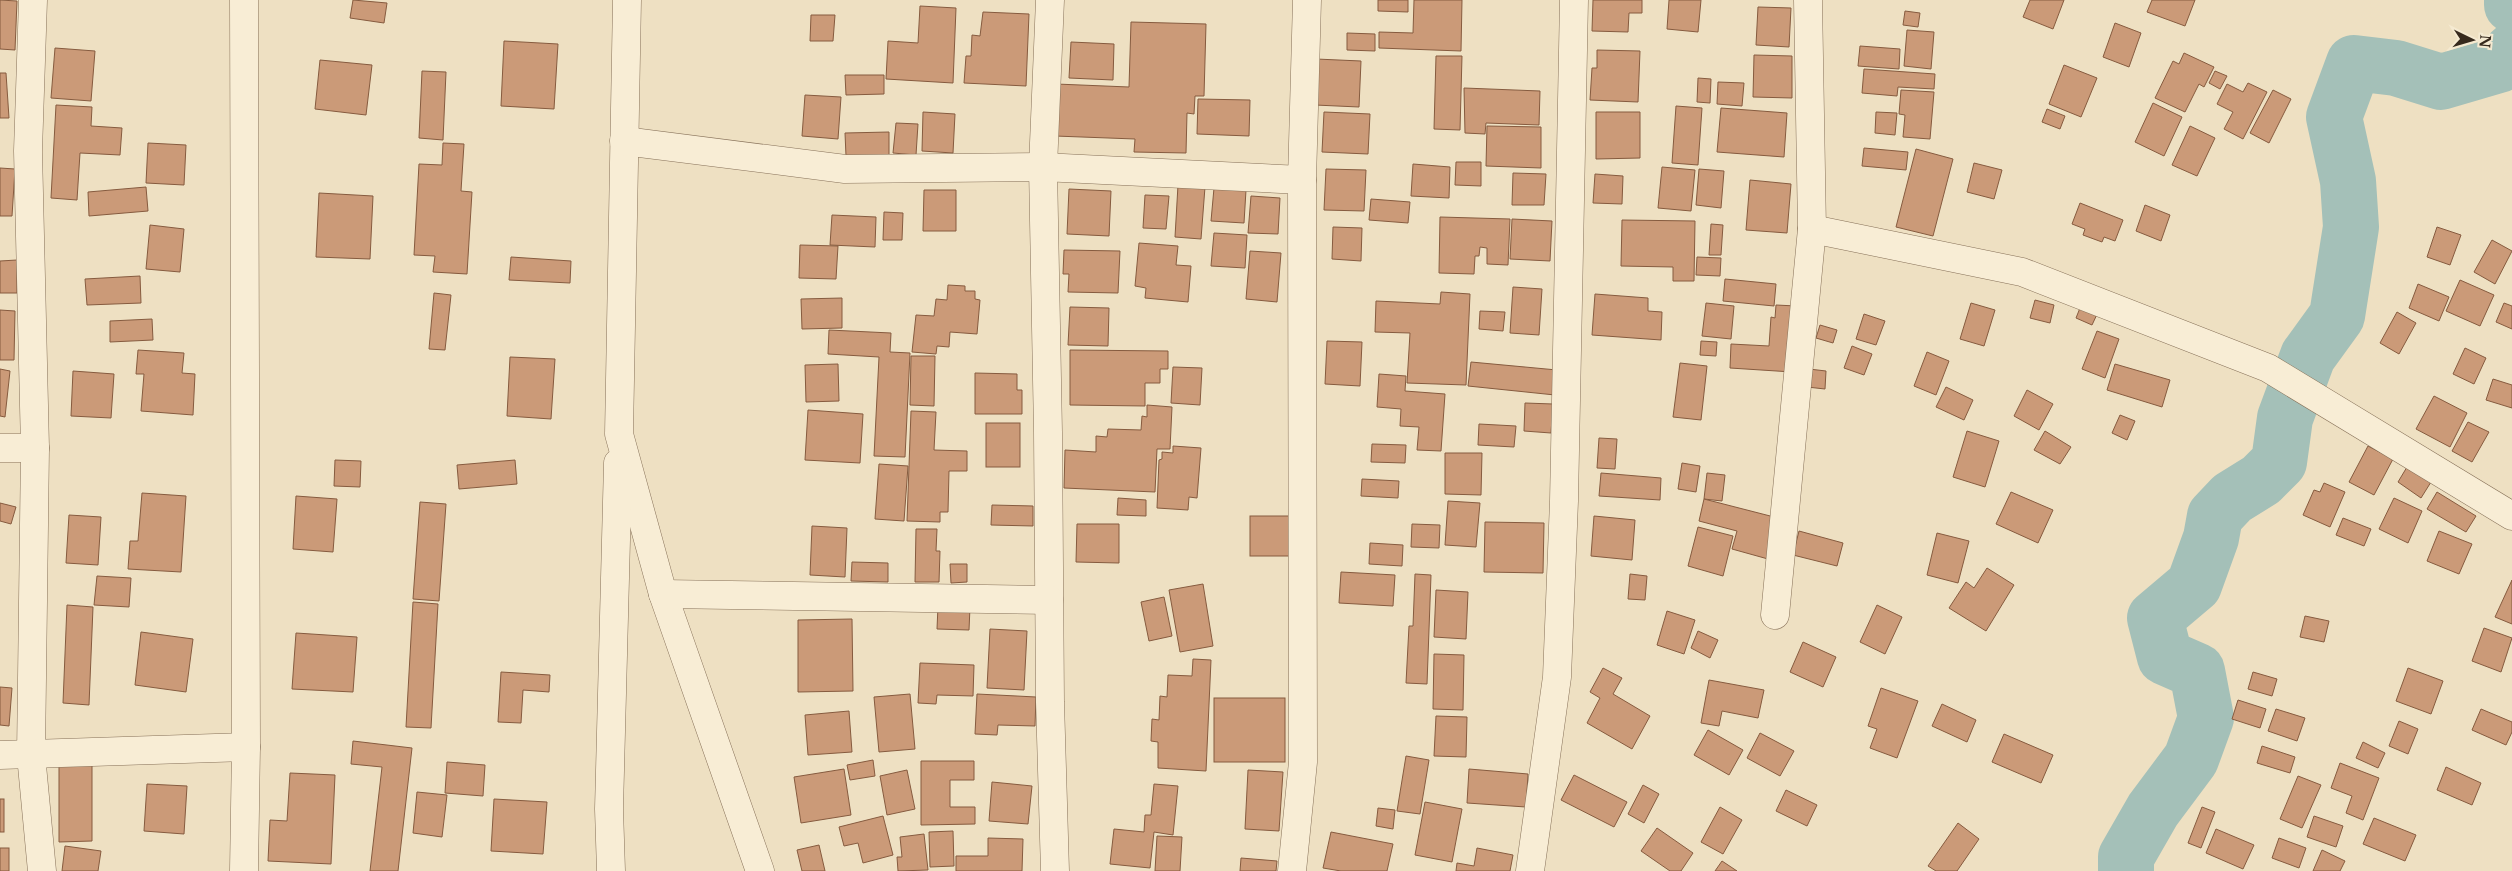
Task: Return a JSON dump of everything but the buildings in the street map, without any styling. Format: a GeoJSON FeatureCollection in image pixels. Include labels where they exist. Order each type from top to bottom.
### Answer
{"type":"FeatureCollection","features":[{"type":"Feature","properties":{"kind":"street"},"geometry":{"type":"LineString","coordinates":[[32,0],[28,151],[35,448],[31,756],[42,871]]}},
{"type":"Feature","properties":{"kind":"street"},"geometry":{"type":"LineString","coordinates":[[244,0],[246,747],[244,871]]}},
{"type":"Feature","properties":{"kind":"street"},"geometry":{"type":"LineString","coordinates":[[612,871],[610,809],[627,0]]}},
{"type":"Feature","properties":{"kind":"street"},"geometry":{"type":"LineString","coordinates":[[1050,0],[1042,166],[1055,871]]}},
{"type":"Feature","properties":{"kind":"street"},"geometry":{"type":"LineString","coordinates":[[1292,871],[1303,762],[1302,180],[1307,0]]}},
{"type":"Feature","properties":{"kind":"street"},"geometry":{"type":"LineString","coordinates":[[1530,871],[1557,676],[1564,491],[1574,0]]}},
{"type":"Feature","properties":{"kind":"street"},"geometry":{"type":"LineString","coordinates":[[1775,615],[1812,229],[1808,0]]}},
{"type":"Feature","properties":{"kind":"street"},"geometry":{"type":"LineString","coordinates":[[624,141],[845,169],[1042,166],[1302,180]]}},
{"type":"Feature","properties":{"kind":"street"},"geometry":{"type":"LineString","coordinates":[[1812,229],[2022,272],[2268,368],[2512,516]]}},
{"type":"Feature","properties":{"kind":"street"},"geometry":{"type":"LineString","coordinates":[[619,434],[663,594],[760,871]]}},
{"type":"Feature","properties":{"kind":"street"},"geometry":{"type":"LineString","coordinates":[[0,448],[35,448]]}},
{"type":"Feature","properties":{"kind":"street"},"geometry":{"type":"LineString","coordinates":[[663,594],[1049,600]]}},
{"type":"Feature","properties":{"kind":"street"},"geometry":{"type":"LineString","coordinates":[[0,755],[31,756],[246,747]]}},
{"type":"Feature","properties":{"kind":"waterway"},"geometry":{"type":"LineString","coordinates":[[2512,0],[2512,5]]}},
{"type":"Feature","properties":{"kind":"waterway"},"geometry":{"type":"LineString","coordinates":[[2126,871],[2126,857],[2153,810],[2191,759],[2206,718],[2197,671],[2165,657],[2155,618],[2194,585],[2211,538],[2215,516],[2232,498],[2261,480],[2279,462],[2285,418],[2308,356],[2337,316],[2351,227],[2348,181],[2334,117],[2354,63],[2396,68],[2441,82],[2499,65],[2512,51]]}}]}
